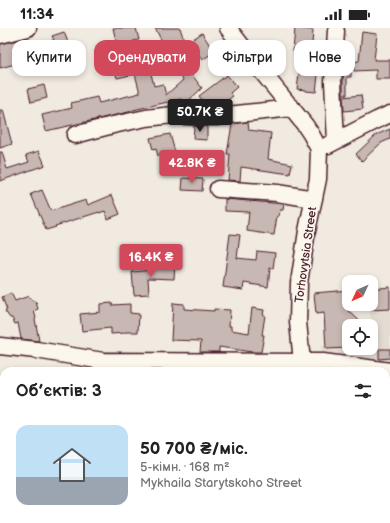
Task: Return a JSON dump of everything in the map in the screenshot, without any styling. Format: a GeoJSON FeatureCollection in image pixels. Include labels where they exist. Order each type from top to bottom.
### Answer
{"type":"FeatureCollection","features":[{"type":"Feature","properties":{"kind":"street"},"geometry":{"type":"LineString","coordinates":[[0,35],[28,28]]}},
{"type":"Feature","properties":{"kind":"street"},"geometry":{"type":"LineString","coordinates":[[228,28],[308,129],[319,149],[390,114]]}},
{"type":"Feature","properties":{"kind":"street"},"geometry":{"type":"LineString","coordinates":[[336,31],[333,82],[336,141]]}},
{"type":"Feature","properties":{"kind":"street"},"geometry":{"type":"LineString","coordinates":[[75,135],[146,118],[173,115],[216,117],[292,108]]}},
{"type":"Feature","properties":{"kind":"street","name":"Torhovytsia Street"},"geometry":{"type":"LineString","coordinates":[[303,366],[298,322],[299,283],[307,231],[318,179],[319,149]]}},
{"type":"Feature","properties":{"kind":"street"},"geometry":{"type":"LineString","coordinates":[[218,189],[277,193],[314,199]]}},
{"type":"Feature","properties":{"kind":"street"},"geometry":{"type":"LineString","coordinates":[[0,346],[36,350],[103,361],[256,366],[303,366],[323,362],[355,367]]}},
{"type":"Feature","properties":{"kind":"shaded area"},"geometry":{"type":"Polygon","coordinates":[[[390,308],[390,367],[324,367],[321,346],[342,344],[342,355],[378,355],[378,319],[371,319],[370,311],[390,308]]]}},
{"type":"Feature","properties":{"kind":"building"},"geometry":{"type":"Polygon","coordinates":[[[113,28],[136,28],[139,40],[116,40],[113,28]]]}},
{"type":"Feature","properties":{"kind":"building"},"geometry":{"type":"Polygon","coordinates":[[[155,28],[180,28],[184,40],[161,40],[155,28]]]}},
{"type":"Feature","properties":{"kind":"building"},"geometry":{"type":"Polygon","coordinates":[[[295,28],[313,30],[312,40],[294,40],[293,51],[295,28]]]}},
{"type":"Feature","properties":{"kind":"building"},"geometry":{"type":"Polygon","coordinates":[[[64,32],[67,40],[54,40],[52,36],[64,32]]]}},
{"type":"Feature","properties":{"kind":"building"},"geometry":{"type":"Polygon","coordinates":[[[362,32],[377,34],[374,60],[390,60],[390,79],[376,79],[376,70],[355,71],[355,62],[359,61],[362,32]]]}},
{"type":"Feature","properties":{"kind":"building"},"geometry":{"type":"Polygon","coordinates":[[[202,33],[208,42],[208,56],[202,60],[200,57],[200,40],[192,40],[202,33]]]}},
{"type":"Feature","properties":{"kind":"building"},"geometry":{"type":"Polygon","coordinates":[[[12,41],[12,65],[0,68],[0,44],[12,41]]]}},
{"type":"Feature","properties":{"kind":"building"},"geometry":{"type":"Polygon","coordinates":[[[136,76],[152,76],[154,86],[163,84],[166,95],[183,80],[181,76],[193,76],[202,88],[185,104],[181,99],[46,131],[42,115],[72,108],[71,103],[97,97],[99,103],[140,93],[136,76]]]}},
{"type":"Feature","properties":{"kind":"building"},"geometry":{"type":"Polygon","coordinates":[[[226,76],[228,76],[237,87],[230,93],[233,96],[218,107],[208,108],[199,96],[226,76]]]}},
{"type":"Feature","properties":{"kind":"building"},"geometry":{"type":"Polygon","coordinates":[[[299,76],[318,76],[316,92],[297,89],[299,76]]]}},
{"type":"Feature","properties":{"kind":"building"},"geometry":{"type":"Polygon","coordinates":[[[343,76],[351,76],[347,77],[347,95],[343,95],[343,76]]]}},
{"type":"Feature","properties":{"kind":"building"},"geometry":{"type":"Polygon","coordinates":[[[44,85],[47,98],[31,102],[28,89],[44,85]]]}},
{"type":"Feature","properties":{"kind":"building"},"geometry":{"type":"Polygon","coordinates":[[[361,95],[363,109],[344,111],[343,97],[361,95]]]}},
{"type":"Feature","properties":{"kind":"building"},"geometry":{"type":"Polygon","coordinates":[[[0,110],[3,110],[12,144],[0,148],[0,110]]]}},
{"type":"Feature","properties":{"kind":"building"},"geometry":{"type":"Polygon","coordinates":[[[248,122],[249,130],[271,133],[268,159],[292,164],[290,174],[241,167],[240,181],[228,180],[230,154],[227,154],[232,124],[248,122]]]}},
{"type":"Feature","properties":{"kind":"building"},"geometry":{"type":"Polygon","coordinates":[[[194,126],[207,126],[207,140],[193,139],[194,126]]]}},
{"type":"Feature","properties":{"kind":"building"},"geometry":{"type":"Polygon","coordinates":[[[390,129],[390,139],[381,143],[362,161],[356,154],[376,135],[390,129]]]}},
{"type":"Feature","properties":{"kind":"building"},"geometry":{"type":"Polygon","coordinates":[[[170,134],[175,152],[158,156],[156,149],[153,150],[150,138],[170,134]]]}},
{"type":"Feature","properties":{"kind":"building"},"geometry":{"type":"Polygon","coordinates":[[[39,151],[45,165],[0,181],[0,152],[2,152],[7,169],[29,162],[26,155],[39,151]]]}},
{"type":"Feature","properties":{"kind":"building"},"geometry":{"type":"Polygon","coordinates":[[[169,157],[180,157],[180,170],[170,171],[169,157]]]}},
{"type":"Feature","properties":{"kind":"building"},"geometry":{"type":"Polygon","coordinates":[[[183,178],[203,179],[202,191],[182,190],[183,178]]]}},
{"type":"Feature","properties":{"kind":"building"},"geometry":{"type":"Polygon","coordinates":[[[42,190],[51,211],[86,200],[88,205],[112,195],[120,214],[108,219],[105,211],[99,212],[46,230],[31,194],[42,190]]]}},
{"type":"Feature","properties":{"kind":"building"},"geometry":{"type":"Polygon","coordinates":[[[225,199],[284,204],[283,210],[280,210],[279,216],[277,216],[274,235],[247,231],[249,212],[225,211],[225,199]]]}},
{"type":"Feature","properties":{"kind":"building"},"geometry":{"type":"Polygon","coordinates":[[[230,234],[240,235],[237,258],[256,260],[257,251],[275,253],[273,269],[270,268],[268,287],[244,283],[243,290],[223,287],[230,234]]]}},
{"type":"Feature","properties":{"kind":"building"},"geometry":{"type":"Polygon","coordinates":[[[175,263],[174,279],[148,278],[149,294],[134,295],[132,272],[152,270],[152,268],[175,263]]]}},
{"type":"Feature","properties":{"kind":"building"},"geometry":{"type":"Polygon","coordinates":[[[390,287],[390,309],[378,310],[378,288],[390,287]]]}},
{"type":"Feature","properties":{"kind":"building"},"geometry":{"type":"Polygon","coordinates":[[[342,291],[342,311],[349,311],[358,319],[342,319],[342,348],[326,349],[324,313],[316,314],[314,293],[342,291]]]}},
{"type":"Feature","properties":{"kind":"building"},"geometry":{"type":"Polygon","coordinates":[[[11,293],[15,301],[29,296],[30,299],[36,302],[38,309],[34,311],[39,341],[21,339],[18,323],[15,324],[12,318],[10,318],[5,311],[7,310],[2,297],[11,293]]]}},
{"type":"Feature","properties":{"kind":"building"},"geometry":{"type":"Polygon","coordinates":[[[112,303],[112,305],[130,304],[130,313],[139,314],[138,332],[111,334],[111,328],[82,331],[80,314],[100,312],[100,304],[112,303]]]}},
{"type":"Feature","properties":{"kind":"building"},"geometry":{"type":"Polygon","coordinates":[[[173,303],[184,304],[184,309],[214,311],[214,309],[230,310],[229,326],[231,326],[231,330],[249,333],[252,308],[264,310],[263,315],[265,315],[262,335],[264,335],[261,352],[219,347],[219,352],[200,352],[201,341],[171,340],[173,303]]]}},
{"type":"Feature","properties":{"kind":"building"},"geometry":{"type":"Polygon","coordinates":[[[379,349],[390,349],[390,358],[379,359],[379,349]]]}}]}
